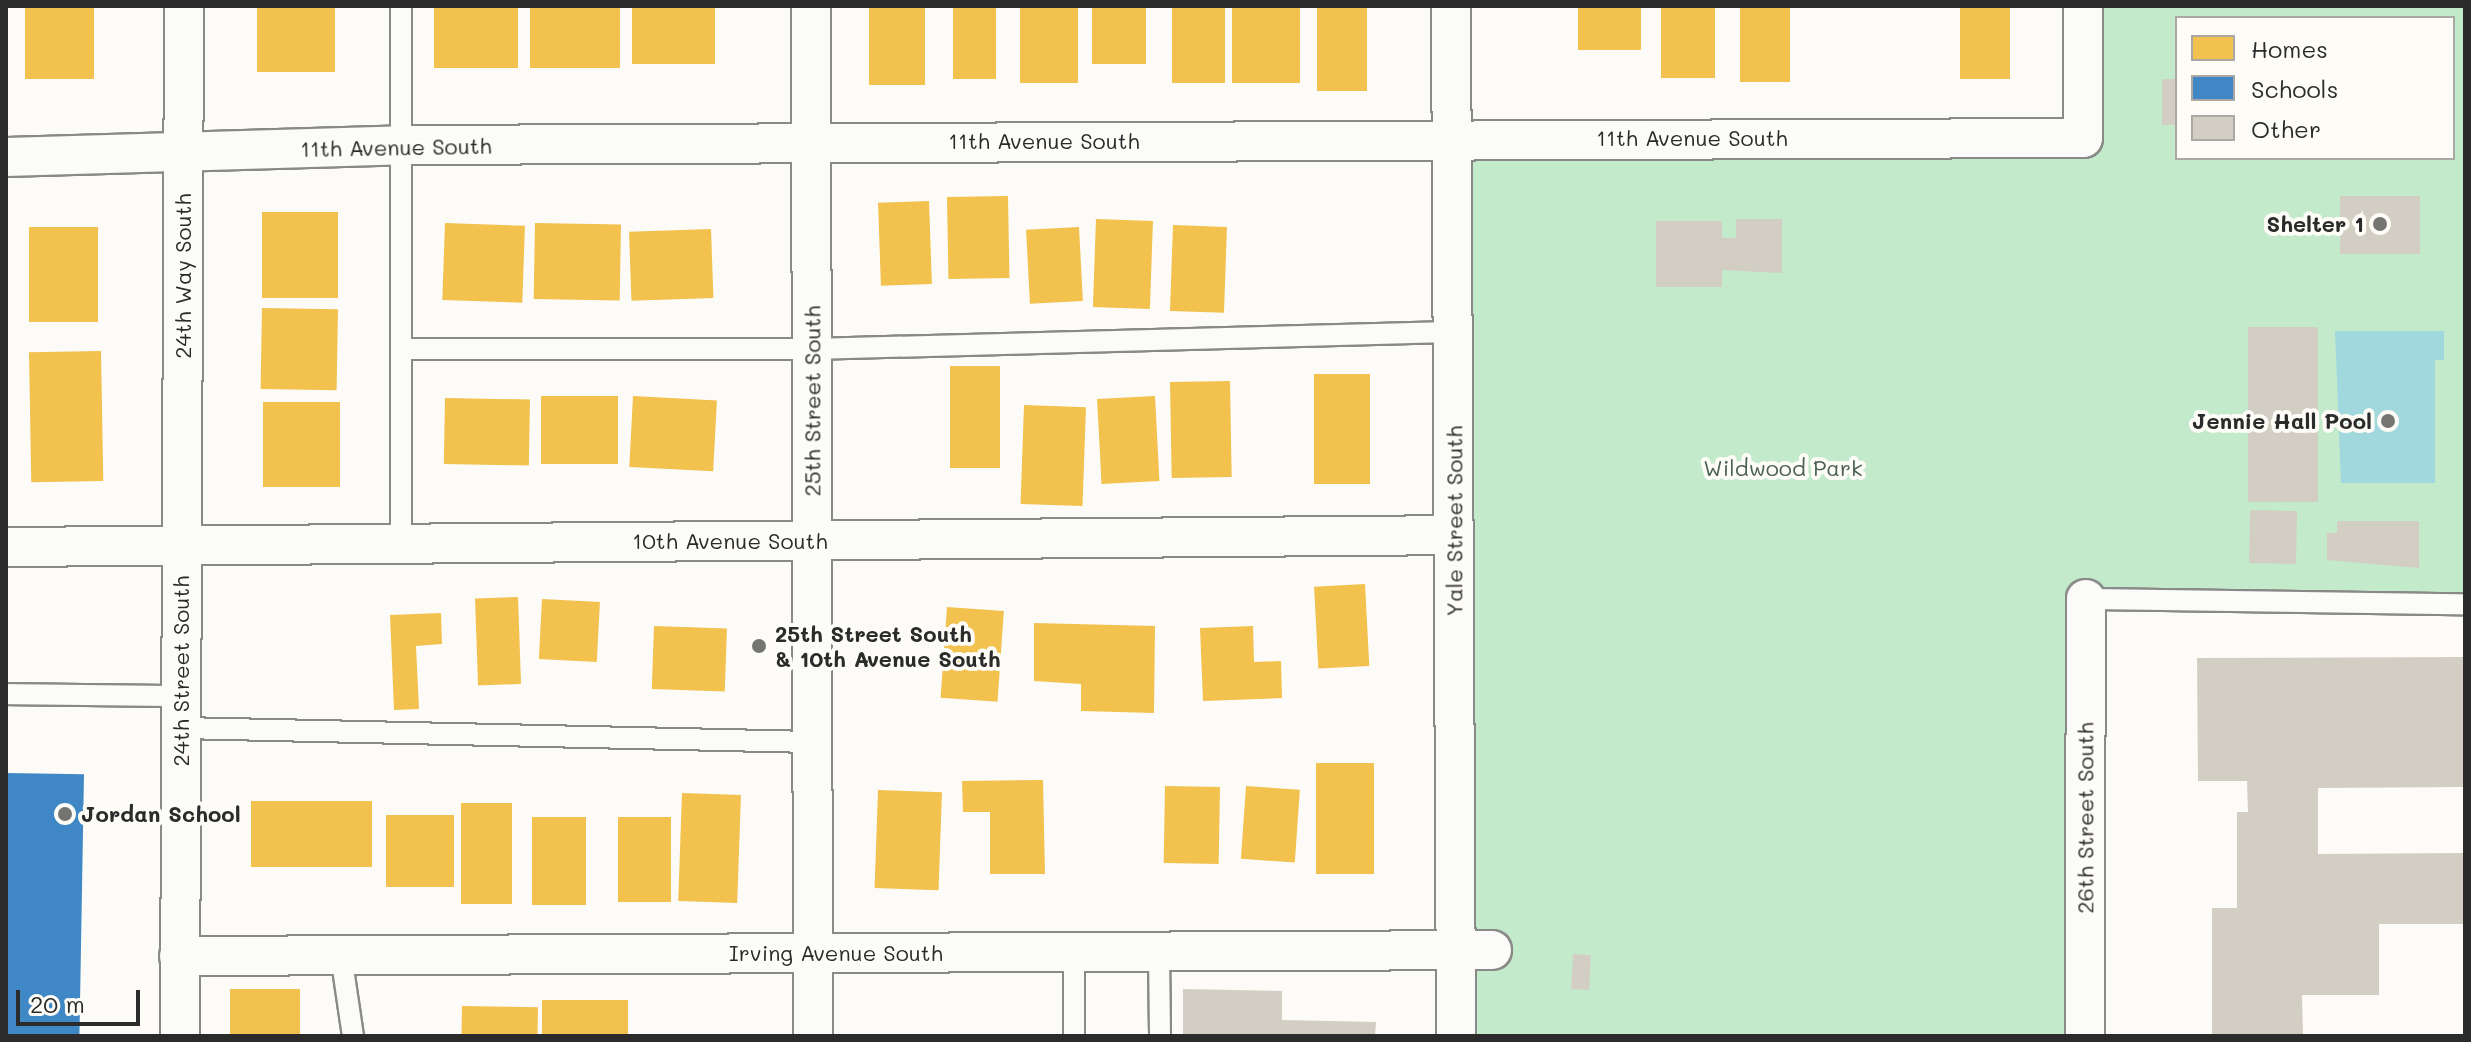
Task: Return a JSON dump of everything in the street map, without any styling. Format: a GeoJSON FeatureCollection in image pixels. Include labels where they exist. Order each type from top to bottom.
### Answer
{"type":"FeatureCollection","features":[{"type":"Feature","properties":{"kind":"street","name":"24th Way South"},"geometry":{"type":"LineString","coordinates":[[182,546],[184,6]]}},
{"type":"Feature","properties":{"kind":"street","name":"25th Street South"},"geometry":{"type":"LineString","coordinates":[[811,6],[813,1036]]}},
{"type":"Feature","properties":{"kind":"street","name":"Yale Street South"},"geometry":{"type":"LineString","coordinates":[[1451,6],[1454,535],[1474,950],[1456,1036]]}},
{"type":"Feature","properties":{"kind":"street","name":"11th Avenue South"},"geometry":{"type":"LineString","coordinates":[[6,157],[401,145],[2083,138],[2083,6]]}},
{"type":"Feature","properties":{"kind":"street","name":"10th Avenue South"},"geometry":{"type":"LineString","coordinates":[[6,547],[1454,535]]}},
{"type":"Feature","properties":{"kind":"street","name":"24th Street South"},"geometry":{"type":"LineString","coordinates":[[180,1036],[182,546]]}},
{"type":"Feature","properties":{"kind":"street","name":"26th Street South"},"geometry":{"type":"LineString","coordinates":[[2085,1036],[2086,599]]}},
{"type":"Feature","properties":{"kind":"street","name":"Irving Avenue South"},"geometry":{"type":"LineString","coordinates":[[179,956],[1474,950]]}},
{"type":"Feature","properties":{"kind":"lane"},"geometry":{"type":"LineString","coordinates":[[401,6],[401,544]]}},
{"type":"Feature","properties":{"kind":"lane"},"geometry":{"type":"LineString","coordinates":[[401,349],[812,349],[1453,332]]}},
{"type":"Feature","properties":{"kind":"lane"},"geometry":{"type":"LineString","coordinates":[[2086,599],[2464,604]]}},
{"type":"Feature","properties":{"kind":"lane"},"geometry":{"type":"LineString","coordinates":[[6,694],[181,712],[812,742]]}},
{"type":"Feature","properties":{"kind":"lane"},"geometry":{"type":"LineString","coordinates":[[1074,952],[1074,1036]]}},
{"type":"Feature","properties":{"kind":"lane"},"geometry":{"type":"LineString","coordinates":[[1159,952],[1160,1036]]}},
{"type":"Feature","properties":{"kind":"lane"},"geometry":{"type":"LineString","coordinates":[[341,955],[353,1036]]}},
{"type":"Feature","properties":{"kind":"green space","name":"Wildwood Park"},"geometry":{"type":"Polygon","coordinates":[[[2083,6],[2465,6],[2465,604],[2086,600],[2085,1036],[1456,1036],[1452,139],[2082,138],[2083,6]]]}},
{"type":"Feature","properties":{"kind":"water","name":"Jennie Hall Pool"},"geometry":{"type":"Polygon","coordinates":[[[2335,331],[2444,331],[2444,360],[2435,360],[2435,483],[2341,483],[2335,331]]]}},
{"type":"Feature","properties":{"kind":"building: Homes"},"geometry":{"type":"Polygon","coordinates":[[[25,6],[94,6],[94,79],[25,79],[25,6]]]}},
{"type":"Feature","properties":{"kind":"building: Homes"},"geometry":{"type":"Polygon","coordinates":[[[257,6],[335,6],[335,72],[257,72],[257,6]]]}},
{"type":"Feature","properties":{"kind":"building: Homes"},"geometry":{"type":"Polygon","coordinates":[[[434,6],[518,6],[518,68],[434,68],[434,6]]]}},
{"type":"Feature","properties":{"kind":"building: Homes"},"geometry":{"type":"Polygon","coordinates":[[[530,6],[620,6],[620,68],[530,68],[530,6]]]}},
{"type":"Feature","properties":{"kind":"building: Homes"},"geometry":{"type":"Polygon","coordinates":[[[632,6],[715,6],[715,64],[632,64],[632,6]]]}},
{"type":"Feature","properties":{"kind":"building: Homes"},"geometry":{"type":"Polygon","coordinates":[[[869,6],[925,6],[925,85],[869,85],[869,6]]]}},
{"type":"Feature","properties":{"kind":"building: Homes"},"geometry":{"type":"Polygon","coordinates":[[[953,6],[996,6],[996,79],[953,79],[953,6]]]}},
{"type":"Feature","properties":{"kind":"building: Homes"},"geometry":{"type":"Polygon","coordinates":[[[1020,6],[1078,6],[1078,83],[1020,83],[1020,6]]]}},
{"type":"Feature","properties":{"kind":"building: Homes"},"geometry":{"type":"Polygon","coordinates":[[[1092,6],[1146,6],[1146,64],[1092,64],[1092,6]]]}},
{"type":"Feature","properties":{"kind":"building: Homes"},"geometry":{"type":"Polygon","coordinates":[[[1172,6],[1225,6],[1225,83],[1172,83],[1172,6]]]}},
{"type":"Feature","properties":{"kind":"building: Homes"},"geometry":{"type":"Polygon","coordinates":[[[1232,6],[1300,6],[1300,83],[1232,83],[1232,6]]]}},
{"type":"Feature","properties":{"kind":"building: Homes"},"geometry":{"type":"Polygon","coordinates":[[[1317,6],[1367,6],[1367,91],[1317,91],[1317,6]]]}},
{"type":"Feature","properties":{"kind":"building: Homes"},"geometry":{"type":"Polygon","coordinates":[[[1578,6],[1641,6],[1641,50],[1578,50],[1578,6]]]}},
{"type":"Feature","properties":{"kind":"building: Homes"},"geometry":{"type":"Polygon","coordinates":[[[1661,6],[1715,6],[1715,78],[1661,78],[1661,6]]]}},
{"type":"Feature","properties":{"kind":"building: Homes"},"geometry":{"type":"Polygon","coordinates":[[[1740,6],[1790,6],[1790,82],[1740,82],[1740,6]]]}},
{"type":"Feature","properties":{"kind":"building: Homes"},"geometry":{"type":"Polygon","coordinates":[[[1960,6],[2010,6],[2010,79],[1960,79],[1960,6]]]}},
{"type":"Feature","properties":{"kind":"building: Homes"},"geometry":{"type":"Polygon","coordinates":[[[1008,196],[1009,278],[948,279],[947,197],[1008,196]]]}},
{"type":"Feature","properties":{"kind":"building: Homes"},"geometry":{"type":"Polygon","coordinates":[[[929,201],[932,284],[881,286],[878,203],[929,201]]]}},
{"type":"Feature","properties":{"kind":"building: Homes"},"geometry":{"type":"Polygon","coordinates":[[[262,212],[338,212],[338,298],[262,298],[262,212]]]}},
{"type":"Feature","properties":{"kind":"building: Homes"},"geometry":{"type":"Polygon","coordinates":[[[1096,219],[1153,221],[1150,309],[1093,307],[1096,219]]]}},
{"type":"Feature","properties":{"kind":"building: Homes"},"geometry":{"type":"Polygon","coordinates":[[[445,223],[525,226],[522,303],[442,300],[445,223]]]}},
{"type":"Feature","properties":{"kind":"building: Homes"},"geometry":{"type":"Polygon","coordinates":[[[535,223],[621,225],[620,300],[534,299],[535,223]]]}},
{"type":"Feature","properties":{"kind":"building: Homes"},"geometry":{"type":"Polygon","coordinates":[[[1173,225],[1227,227],[1224,313],[1170,311],[1173,225]]]}},
{"type":"Feature","properties":{"kind":"building: Homes"},"geometry":{"type":"Polygon","coordinates":[[[29,227],[98,227],[98,322],[29,322],[29,227]]]}},
{"type":"Feature","properties":{"kind":"building: Homes"},"geometry":{"type":"Polygon","coordinates":[[[1079,227],[1083,301],[1030,304],[1026,230],[1079,227]]]}},
{"type":"Feature","properties":{"kind":"building: Homes"},"geometry":{"type":"Polygon","coordinates":[[[711,229],[713,298],[631,301],[629,232],[711,229]]]}},
{"type":"Feature","properties":{"kind":"building: Homes"},"geometry":{"type":"Polygon","coordinates":[[[262,308],[338,309],[337,390],[261,389],[262,308]]]}},
{"type":"Feature","properties":{"kind":"building: Homes"},"geometry":{"type":"Polygon","coordinates":[[[101,351],[103,481],[31,482],[29,352],[101,351]]]}},
{"type":"Feature","properties":{"kind":"building: Homes"},"geometry":{"type":"Polygon","coordinates":[[[950,366],[1000,366],[1000,468],[950,468],[950,366]]]}},
{"type":"Feature","properties":{"kind":"building: Homes"},"geometry":{"type":"Polygon","coordinates":[[[1314,374],[1370,374],[1370,484],[1314,484],[1314,374]]]}},
{"type":"Feature","properties":{"kind":"building: Homes"},"geometry":{"type":"Polygon","coordinates":[[[1230,381],[1232,477],[1172,478],[1170,382],[1230,381]]]}},
{"type":"Feature","properties":{"kind":"building: Homes"},"geometry":{"type":"Polygon","coordinates":[[[541,396],[618,396],[618,464],[541,464],[541,396]]]}},
{"type":"Feature","properties":{"kind":"building: Homes"},"geometry":{"type":"Polygon","coordinates":[[[633,396],[717,400],[713,471],[629,467],[633,396]]]}},
{"type":"Feature","properties":{"kind":"building: Homes"},"geometry":{"type":"Polygon","coordinates":[[[1155,396],[1159,481],[1102,484],[1097,399],[1155,396]]]}},
{"type":"Feature","properties":{"kind":"building: Homes"},"geometry":{"type":"Polygon","coordinates":[[[445,398],[530,399],[529,465],[444,464],[445,398]]]}},
{"type":"Feature","properties":{"kind":"building: Homes"},"geometry":{"type":"Polygon","coordinates":[[[263,402],[340,402],[340,487],[263,487],[263,402]]]}},
{"type":"Feature","properties":{"kind":"building: Homes"},"geometry":{"type":"Polygon","coordinates":[[[1024,405],[1086,407],[1083,506],[1021,504],[1024,405]]]}},
{"type":"Feature","properties":{"kind":"building: Homes"},"geometry":{"type":"Polygon","coordinates":[[[1365,584],[1369,666],[1318,669],[1314,587],[1365,584]]]}},
{"type":"Feature","properties":{"kind":"building: Homes"},"geometry":{"type":"Polygon","coordinates":[[[518,597],[521,684],[478,685],[475,599],[518,597]]]}},
{"type":"Feature","properties":{"kind":"building: Homes"},"geometry":{"type":"Polygon","coordinates":[[[542,599],[600,602],[597,662],[539,659],[542,599]]]}},
{"type":"Feature","properties":{"kind":"building: Homes"},"geometry":{"type":"Polygon","coordinates":[[[947,607],[1004,611],[998,702],[941,698],[947,607]]]}},
{"type":"Feature","properties":{"kind":"building: Homes"},"geometry":{"type":"Polygon","coordinates":[[[441,613],[442,644],[416,646],[419,709],[394,710],[390,615],[441,613]]]}},
{"type":"Feature","properties":{"kind":"building: Homes"},"geometry":{"type":"Polygon","coordinates":[[[1034,623],[1155,626],[1154,713],[1081,711],[1081,684],[1034,681],[1034,623]]]}},
{"type":"Feature","properties":{"kind":"building: Homes"},"geometry":{"type":"Polygon","coordinates":[[[654,626],[727,629],[725,692],[652,689],[654,626]]]}},
{"type":"Feature","properties":{"kind":"building: Homes"},"geometry":{"type":"Polygon","coordinates":[[[1253,626],[1254,662],[1281,661],[1282,698],[1203,701],[1200,628],[1253,626]]]}},
{"type":"Feature","properties":{"kind":"building: Homes"},"geometry":{"type":"Polygon","coordinates":[[[1316,763],[1374,763],[1374,874],[1316,874],[1316,763]]]}},
{"type":"Feature","properties":{"kind":"building: Homes"},"geometry":{"type":"Polygon","coordinates":[[[1043,780],[1045,874],[990,874],[990,812],[963,812],[962,781],[1043,780]]]}},
{"type":"Feature","properties":{"kind":"building: Homes"},"geometry":{"type":"Polygon","coordinates":[[[1165,786],[1220,787],[1219,864],[1164,863],[1165,786]]]}},
{"type":"Feature","properties":{"kind":"building: Homes"},"geometry":{"type":"Polygon","coordinates":[[[1246,786],[1300,790],[1295,863],[1241,859],[1246,786]]]}},
{"type":"Feature","properties":{"kind":"building: Homes"},"geometry":{"type":"Polygon","coordinates":[[[878,790],[942,792],[939,890],[875,888],[878,790]]]}},
{"type":"Feature","properties":{"kind":"building: Homes"},"geometry":{"type":"Polygon","coordinates":[[[682,793],[741,795],[737,903],[678,901],[682,793]]]}},
{"type":"Feature","properties":{"kind":"building: Homes"},"geometry":{"type":"Polygon","coordinates":[[[251,801],[372,801],[372,867],[251,867],[251,801]]]}},
{"type":"Feature","properties":{"kind":"building: Homes"},"geometry":{"type":"Polygon","coordinates":[[[461,803],[512,803],[512,904],[461,904],[461,803]]]}},
{"type":"Feature","properties":{"kind":"building: Homes"},"geometry":{"type":"Polygon","coordinates":[[[386,815],[454,815],[454,887],[386,887],[386,815]]]}},
{"type":"Feature","properties":{"kind":"building: Homes"},"geometry":{"type":"Polygon","coordinates":[[[532,817],[586,817],[586,905],[532,905],[532,817]]]}},
{"type":"Feature","properties":{"kind":"building: Homes"},"geometry":{"type":"Polygon","coordinates":[[[618,817],[671,817],[671,902],[618,902],[618,817]]]}},
{"type":"Feature","properties":{"kind":"building: Homes"},"geometry":{"type":"Polygon","coordinates":[[[230,989],[300,989],[300,1036],[230,1036],[230,989]]]}},
{"type":"Feature","properties":{"kind":"building: Homes"},"geometry":{"type":"Polygon","coordinates":[[[542,1000],[628,1000],[628,1036],[542,1036],[542,1000]]]}},
{"type":"Feature","properties":{"kind":"building: Homes"},"geometry":{"type":"Polygon","coordinates":[[[462,1006],[538,1007],[537,1036],[461,1036],[462,1006]]]}},
{"type":"Feature","properties":{"kind":"building: Schools"},"geometry":{"type":"Polygon","coordinates":[[[6,773],[84,774],[79,1036],[6,1036],[6,773]]]}},
{"type":"Feature","properties":{"kind":"building: Other"},"geometry":{"type":"Polygon","coordinates":[[[2162,79],[2175,79],[2175,125],[2162,125],[2162,79]]]}},
{"type":"Feature","properties":{"kind":"building: Other","name":"Shelter 1"},"geometry":{"type":"Polygon","coordinates":[[[2340,196],[2420,196],[2420,254],[2340,254],[2340,196]]]}},
{"type":"Feature","properties":{"kind":"building: Other"},"geometry":{"type":"Polygon","coordinates":[[[1736,219],[1782,219],[1782,273],[1722,270],[1722,287],[1656,287],[1656,221],[1722,221],[1722,238],[1736,238],[1736,219]]]}},
{"type":"Feature","properties":{"kind":"building: Other"},"geometry":{"type":"Polygon","coordinates":[[[2248,327],[2318,327],[2318,502],[2248,502],[2248,327]]]}},
{"type":"Feature","properties":{"kind":"building: Other"},"geometry":{"type":"Polygon","coordinates":[[[2250,510],[2297,511],[2296,564],[2249,563],[2250,510]]]}},
{"type":"Feature","properties":{"kind":"building: Other"},"geometry":{"type":"Polygon","coordinates":[[[2337,521],[2419,521],[2419,568],[2327,560],[2327,533],[2337,533],[2337,521]]]}},
{"type":"Feature","properties":{"kind":"building: Other"},"geometry":{"type":"Polygon","coordinates":[[[2465,657],[2465,787],[2318,788],[2318,854],[2465,853],[2465,924],[2379,924],[2379,995],[2302,995],[2303,1036],[2212,1036],[2212,908],[2237,908],[2237,812],[2248,812],[2247,781],[2198,781],[2197,658],[2465,657]]]}},
{"type":"Feature","properties":{"kind":"building: Other"},"geometry":{"type":"Polygon","coordinates":[[[1573,954],[1591,955],[1589,990],[1571,989],[1573,954]]]}},
{"type":"Feature","properties":{"kind":"building: Other"},"geometry":{"type":"Polygon","coordinates":[[[1183,989],[1282,991],[1282,1020],[1376,1022],[1375,1036],[1183,1036],[1183,989]]]}},
{"type":"Feature","properties":{"kind":"place","name":"Shelter 1"},"geometry":{"type":"Point","coordinates":[2380,224]}},
{"type":"Feature","properties":{"kind":"place","name":"Jennie Hall Pool"},"geometry":{"type":"Point","coordinates":[2388,421]}},
{"type":"Feature","properties":{"kind":"place","name":"25th Street South & 10th Avenue South"},"geometry":{"type":"Point","coordinates":[759,646]}},
{"type":"Feature","properties":{"kind":"place","name":"Jordan School"},"geometry":{"type":"Point","coordinates":[65,814]}}]}
